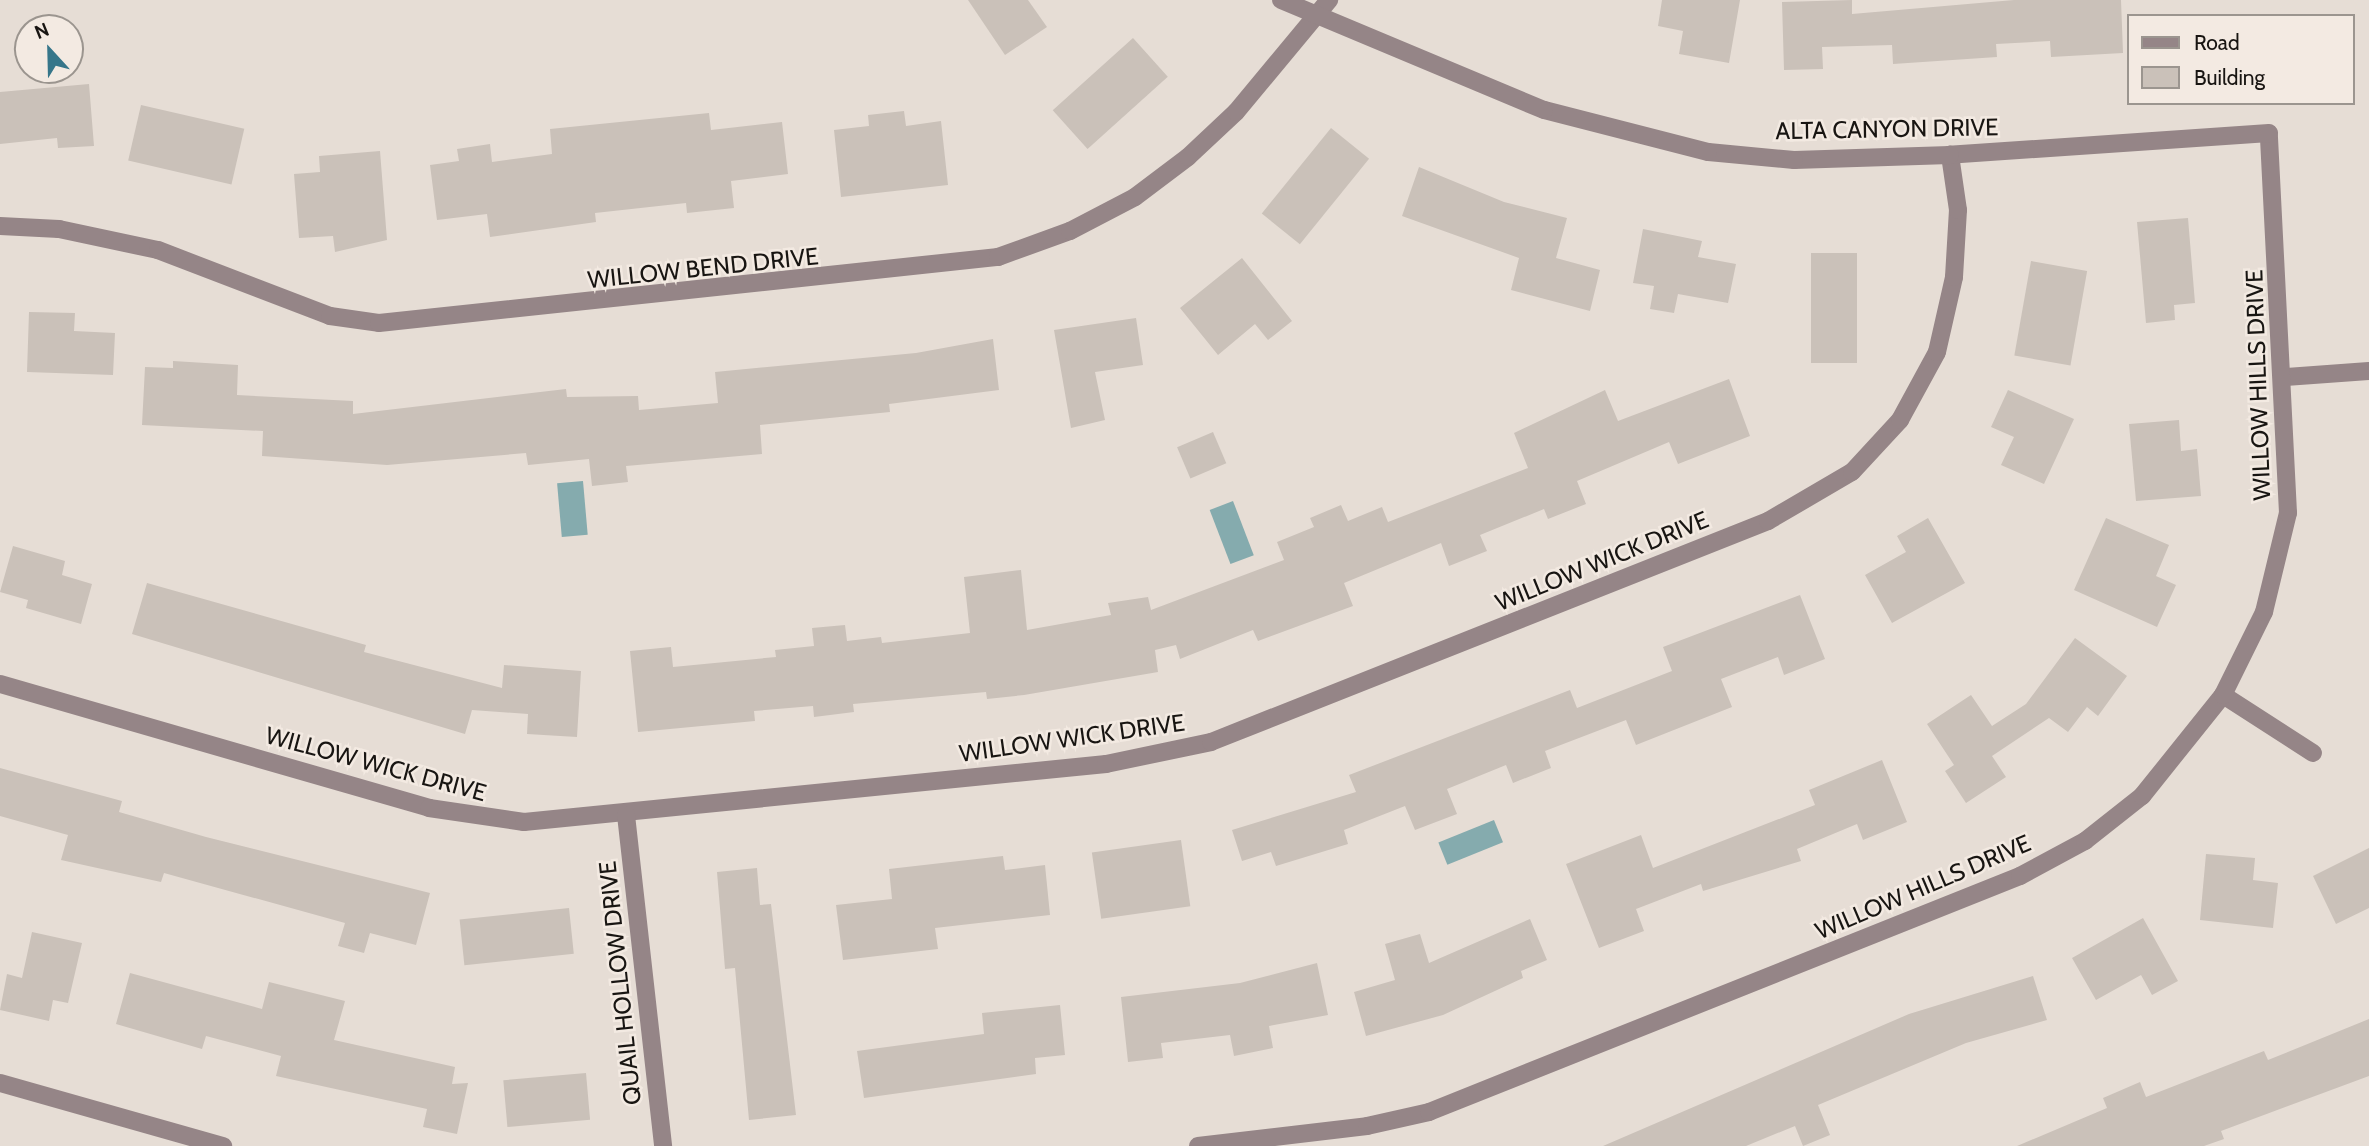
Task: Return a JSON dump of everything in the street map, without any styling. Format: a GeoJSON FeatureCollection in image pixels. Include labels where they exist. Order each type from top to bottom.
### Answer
{"type":"FeatureCollection","features":[{"type":"Feature","properties":{"kind":"street","name":"ALTA CANYON DRIVE"},"geometry":{"type":"LineString","coordinates":[[1281,0],[1544,110],[1624,135],[1794,160],[1950,155],[2269,133]]}},
{"type":"Feature","properties":{"kind":"street","name":"WILLOW BEND DRIVE"},"geometry":{"type":"LineString","coordinates":[[0,226],[59,229],[158,250],[330,316],[379,323],[923,269],[998,257],[1070,231],[1135,197],[1237,112],[1329,0]]}},
{"type":"Feature","properties":{"kind":"street","name":"WILLOW HILLS DRIVE"},"geometry":{"type":"LineString","coordinates":[[1198,1146],[1367,1126],[1429,1112],[2020,877],[2085,841],[2142,796],[2223,695],[2250,645],[2279,564],[2288,500],[2285,377],[2269,133]]}},
{"type":"Feature","properties":{"kind":"street","name":"WILLOW WICK DRIVE"},"geometry":{"type":"LineString","coordinates":[[0,684],[463,816],[524,822],[626,815],[1106,764],[1211,742],[1797,508],[1875,450],[1921,388],[1937,352],[1954,277],[1958,210],[1950,155]]}},
{"type":"Feature","properties":{"kind":"street"},"geometry":{"type":"LineString","coordinates":[[2285,377],[2369,371]]}},
{"type":"Feature","properties":{"kind":"street"},"geometry":{"type":"LineString","coordinates":[[2223,695],[2313,753]]}},
{"type":"Feature","properties":{"kind":"street","name":"QUAIL HOLLOW DRIVE"},"geometry":{"type":"LineString","coordinates":[[626,815],[663,1146]]}},
{"type":"Feature","properties":{"kind":"street"},"geometry":{"type":"LineString","coordinates":[[0,1083],[223,1146]]}},
{"type":"Feature","properties":{"kind":"water"},"geometry":{"type":"Polygon","coordinates":[[[583,481],[588,535],[562,537],[557,483],[583,481]]]}},
{"type":"Feature","properties":{"kind":"water"},"geometry":{"type":"Polygon","coordinates":[[[1233,501],[1254,555],[1230,564],[1210,510],[1233,501]]]}},
{"type":"Feature","properties":{"kind":"water"},"geometry":{"type":"Polygon","coordinates":[[[1494,820],[1503,842],[1447,865],[1438,842],[1494,820]]]}},
{"type":"Feature","properties":{"kind":"building"},"geometry":{"type":"Polygon","coordinates":[[[968,0],[1028,0],[1047,27],[1005,55],[968,0]]]}},
{"type":"Feature","properties":{"kind":"building"},"geometry":{"type":"Polygon","coordinates":[[[1662,0],[1740,0],[1729,63],[1679,54],[1683,31],[1658,26],[1662,0]]]}},
{"type":"Feature","properties":{"kind":"building"},"geometry":{"type":"Polygon","coordinates":[[[1852,0],[1852,14],[2014,0],[2121,0],[2123,53],[2051,57],[2050,41],[1996,44],[1997,57],[1893,64],[1892,45],[1822,47],[1823,69],[1784,70],[1782,2],[1852,0]]]}},
{"type":"Feature","properties":{"kind":"building"},"geometry":{"type":"Polygon","coordinates":[[[1133,38],[1168,77],[1088,149],[1053,110],[1133,38]]]}},
{"type":"Feature","properties":{"kind":"building"},"geometry":{"type":"Polygon","coordinates":[[[89,84],[94,146],[58,148],[57,138],[0,144],[0,92],[89,84]]]}},
{"type":"Feature","properties":{"kind":"building"},"geometry":{"type":"Polygon","coordinates":[[[141,105],[244,129],[231,184],[128,161],[141,105]]]}},
{"type":"Feature","properties":{"kind":"building"},"geometry":{"type":"Polygon","coordinates":[[[904,111],[906,126],[941,121],[948,185],[841,197],[834,130],[869,126],[868,115],[904,111]]]}},
{"type":"Feature","properties":{"kind":"building"},"geometry":{"type":"Polygon","coordinates":[[[709,113],[711,130],[782,122],[788,174],[731,181],[734,208],[687,213],[686,203],[595,213],[596,222],[490,237],[487,214],[437,220],[430,165],[459,161],[457,149],[490,144],[492,162],[552,154],[550,129],[709,113]]]}},
{"type":"Feature","properties":{"kind":"building"},"geometry":{"type":"Polygon","coordinates":[[[1331,128],[1369,159],[1300,244],[1262,213],[1331,128]]]}},
{"type":"Feature","properties":{"kind":"building"},"geometry":{"type":"Polygon","coordinates":[[[380,151],[387,240],[335,252],[333,236],[299,238],[294,174],[320,172],[319,156],[380,151]]]}},
{"type":"Feature","properties":{"kind":"building"},"geometry":{"type":"Polygon","coordinates":[[[1419,167],[1504,202],[1567,218],[1556,258],[1600,270],[1590,311],[1511,290],[1519,258],[1402,216],[1419,167]]]}},
{"type":"Feature","properties":{"kind":"building"},"geometry":{"type":"Polygon","coordinates":[[[2188,218],[2195,303],[2174,305],[2175,320],[2146,323],[2137,222],[2188,218]]]}},
{"type":"Feature","properties":{"kind":"building"},"geometry":{"type":"Polygon","coordinates":[[[1643,229],[1702,241],[1698,257],[1736,264],[1728,303],[1678,294],[1674,313],[1650,309],[1654,286],[1633,283],[1643,229]]]}},
{"type":"Feature","properties":{"kind":"building"},"geometry":{"type":"Polygon","coordinates":[[[1811,253],[1857,253],[1857,363],[1811,363],[1811,253]]]}},
{"type":"Feature","properties":{"kind":"building"},"geometry":{"type":"Polygon","coordinates":[[[1242,258],[1292,321],[1268,340],[1255,324],[1218,355],[1180,308],[1242,258]]]}},
{"type":"Feature","properties":{"kind":"building"},"geometry":{"type":"Polygon","coordinates":[[[2031,261],[2087,271],[2070,365],[2014,356],[2031,261]]]}},
{"type":"Feature","properties":{"kind":"building"},"geometry":{"type":"Polygon","coordinates":[[[29,312],[75,313],[74,331],[115,333],[113,375],[27,372],[29,312]]]}},
{"type":"Feature","properties":{"kind":"building"},"geometry":{"type":"Polygon","coordinates":[[[1136,318],[1143,365],[1095,372],[1105,420],[1071,428],[1054,330],[1136,318]]]}},
{"type":"Feature","properties":{"kind":"building"},"geometry":{"type":"Polygon","coordinates":[[[993,339],[999,390],[889,404],[890,412],[760,425],[762,454],[626,466],[628,482],[592,486],[589,459],[528,465],[526,453],[387,465],[262,456],[263,431],[142,425],[145,367],[173,368],[173,361],[238,365],[237,395],[353,401],[353,414],[566,389],[567,397],[638,396],[639,410],[718,403],[715,372],[916,353],[993,339]]]}},
{"type":"Feature","properties":{"kind":"building"},"geometry":{"type":"Polygon","coordinates":[[[1729,379],[1750,436],[1678,464],[1669,442],[1577,481],[1586,504],[1548,519],[1544,509],[1480,535],[1487,551],[1449,566],[1441,543],[1344,583],[1353,606],[1258,641],[1253,630],[1180,659],[1176,645],[1155,650],[1158,672],[1024,695],[987,699],[986,692],[853,704],[854,712],[814,717],[813,706],[754,711],[755,721],[638,732],[630,651],[671,647],[673,667],[776,657],[775,650],[814,646],[812,628],[845,625],[847,641],[881,637],[882,643],[970,633],[964,577],[1021,570],[1027,630],[1111,615],[1108,603],[1148,597],[1151,610],[1284,560],[1277,542],[1314,527],[1310,518],[1341,505],[1348,521],[1382,507],[1388,522],[1528,468],[1514,433],[1605,390],[1618,421],[1729,379]]]}},
{"type":"Feature","properties":{"kind":"building"},"geometry":{"type":"Polygon","coordinates":[[[2008,390],[2074,419],[2044,484],[2001,465],[2014,437],[1991,427],[2008,390]]]}},
{"type":"Feature","properties":{"kind":"building"},"geometry":{"type":"Polygon","coordinates":[[[2179,420],[2181,451],[2197,449],[2201,496],[2136,501],[2129,424],[2179,420]]]}},
{"type":"Feature","properties":{"kind":"building"},"geometry":{"type":"Polygon","coordinates":[[[1213,432],[1226,463],[1190,479],[1177,447],[1213,432]]]}},
{"type":"Feature","properties":{"kind":"building"},"geometry":{"type":"Polygon","coordinates":[[[1928,518],[1965,583],[1892,623],[1865,575],[1906,552],[1897,536],[1928,518]]]}},
{"type":"Feature","properties":{"kind":"building"},"geometry":{"type":"Polygon","coordinates":[[[2106,518],[2169,545],[2156,576],[2176,585],[2157,627],[2074,590],[2106,518]]]}},
{"type":"Feature","properties":{"kind":"building"},"geometry":{"type":"Polygon","coordinates":[[[13,546],[65,561],[62,575],[92,584],[81,624],[26,608],[28,600],[0,592],[13,546]]]}},
{"type":"Feature","properties":{"kind":"building"},"geometry":{"type":"Polygon","coordinates":[[[147,583],[366,645],[364,652],[502,688],[504,665],[581,671],[577,737],[527,734],[528,714],[472,710],[465,734],[132,634],[147,583]]]}},
{"type":"Feature","properties":{"kind":"building"},"geometry":{"type":"Polygon","coordinates":[[[1800,595],[1825,659],[1784,675],[1778,657],[1721,679],[1732,707],[1636,745],[1626,720],[1545,751],[1551,768],[1513,783],[1506,765],[1447,789],[1457,814],[1415,830],[1405,806],[1344,830],[1348,844],[1276,866],[1271,852],[1242,861],[1232,830],[1356,792],[1349,775],[1570,690],[1577,708],[1672,671],[1663,647],[1800,595]]]}},
{"type":"Feature","properties":{"kind":"building"},"geometry":{"type":"Polygon","coordinates":[[[2075,638],[2127,676],[2098,716],[2087,707],[2068,732],[2049,718],[1992,756],[2006,777],[1966,803],[1945,771],[1954,765],[1927,724],[1971,695],[1992,726],[2026,704],[2075,638]]]}},
{"type":"Feature","properties":{"kind":"building"},"geometry":{"type":"Polygon","coordinates":[[[1882,760],[1907,822],[1863,840],[1857,824],[1797,849],[1801,861],[1703,891],[1701,884],[1636,909],[1644,931],[1599,948],[1566,864],[1641,835],[1653,868],[1815,805],[1809,790],[1882,760]]]}},
{"type":"Feature","properties":{"kind":"building"},"geometry":{"type":"Polygon","coordinates":[[[0,768],[122,801],[119,812],[206,837],[430,893],[416,945],[370,933],[364,953],[338,946],[345,923],[164,873],[161,882],[61,860],[68,835],[0,816],[0,768]]]}},
{"type":"Feature","properties":{"kind":"building"},"geometry":{"type":"Polygon","coordinates":[[[1181,840],[1190,906],[1101,919],[1092,853],[1181,840]]]}},
{"type":"Feature","properties":{"kind":"building"},"geometry":{"type":"Polygon","coordinates":[[[2369,848],[2369,908],[2336,924],[2313,876],[2369,848]]]}},
{"type":"Feature","properties":{"kind":"building"},"geometry":{"type":"Polygon","coordinates":[[[2206,854],[2255,858],[2253,880],[2278,883],[2273,928],[2200,920],[2206,854]]]}},
{"type":"Feature","properties":{"kind":"building"},"geometry":{"type":"Polygon","coordinates":[[[1003,856],[1005,870],[1045,865],[1050,915],[935,928],[938,949],[843,960],[836,905],[892,899],[889,869],[1003,856]]]}},
{"type":"Feature","properties":{"kind":"building"},"geometry":{"type":"Polygon","coordinates":[[[757,868],[760,905],[771,904],[796,1115],[749,1120],[735,968],[725,969],[717,872],[757,868]]]}},
{"type":"Feature","properties":{"kind":"building"},"geometry":{"type":"Polygon","coordinates":[[[569,908],[574,954],[464,965],[460,919],[569,908]]]}},
{"type":"Feature","properties":{"kind":"building"},"geometry":{"type":"Polygon","coordinates":[[[2143,918],[2178,981],[2152,995],[2141,975],[2096,1000],[2072,958],[2143,918]]]}},
{"type":"Feature","properties":{"kind":"building"},"geometry":{"type":"Polygon","coordinates":[[[1530,919],[1547,960],[1521,971],[1523,978],[1443,1015],[1366,1036],[1354,992],[1395,980],[1385,944],[1420,934],[1429,963],[1530,919]]]}},
{"type":"Feature","properties":{"kind":"building"},"geometry":{"type":"Polygon","coordinates":[[[32,932],[82,943],[68,1003],[53,1000],[49,1021],[0,1010],[7,974],[22,978],[32,932]]]}},
{"type":"Feature","properties":{"kind":"building"},"geometry":{"type":"Polygon","coordinates":[[[1317,963],[1328,1015],[1269,1026],[1273,1048],[1234,1056],[1230,1035],[1161,1043],[1163,1058],[1128,1062],[1121,997],[1240,983],[1317,963]]]}},
{"type":"Feature","properties":{"kind":"building"},"geometry":{"type":"Polygon","coordinates":[[[130,973],[262,1009],[269,982],[345,1001],[334,1040],[455,1067],[452,1084],[468,1083],[457,1134],[423,1127],[427,1109],[276,1076],[281,1056],[206,1036],[202,1049],[116,1024],[130,973]]]}},
{"type":"Feature","properties":{"kind":"building"},"geometry":{"type":"Polygon","coordinates":[[[2033,976],[2047,1020],[1966,1043],[1818,1105],[1830,1135],[1803,1146],[1795,1126],[1746,1146],[1603,1146],[1909,1014],[2033,976]]]}},
{"type":"Feature","properties":{"kind":"building"},"geometry":{"type":"Polygon","coordinates":[[[1060,1005],[1065,1055],[1035,1058],[1036,1074],[864,1098],[857,1051],[984,1034],[982,1013],[1060,1005]]]}},
{"type":"Feature","properties":{"kind":"building"},"geometry":{"type":"Polygon","coordinates":[[[2369,1019],[2369,1076],[2221,1131],[2224,1139],[2204,1146],[2017,1146],[2107,1108],[2103,1098],[2140,1082],[2146,1097],[2264,1051],[2268,1060],[2369,1019]]]}},
{"type":"Feature","properties":{"kind":"building"},"geometry":{"type":"Polygon","coordinates":[[[586,1073],[590,1120],[507,1127],[503,1080],[586,1073]]]}}]}
